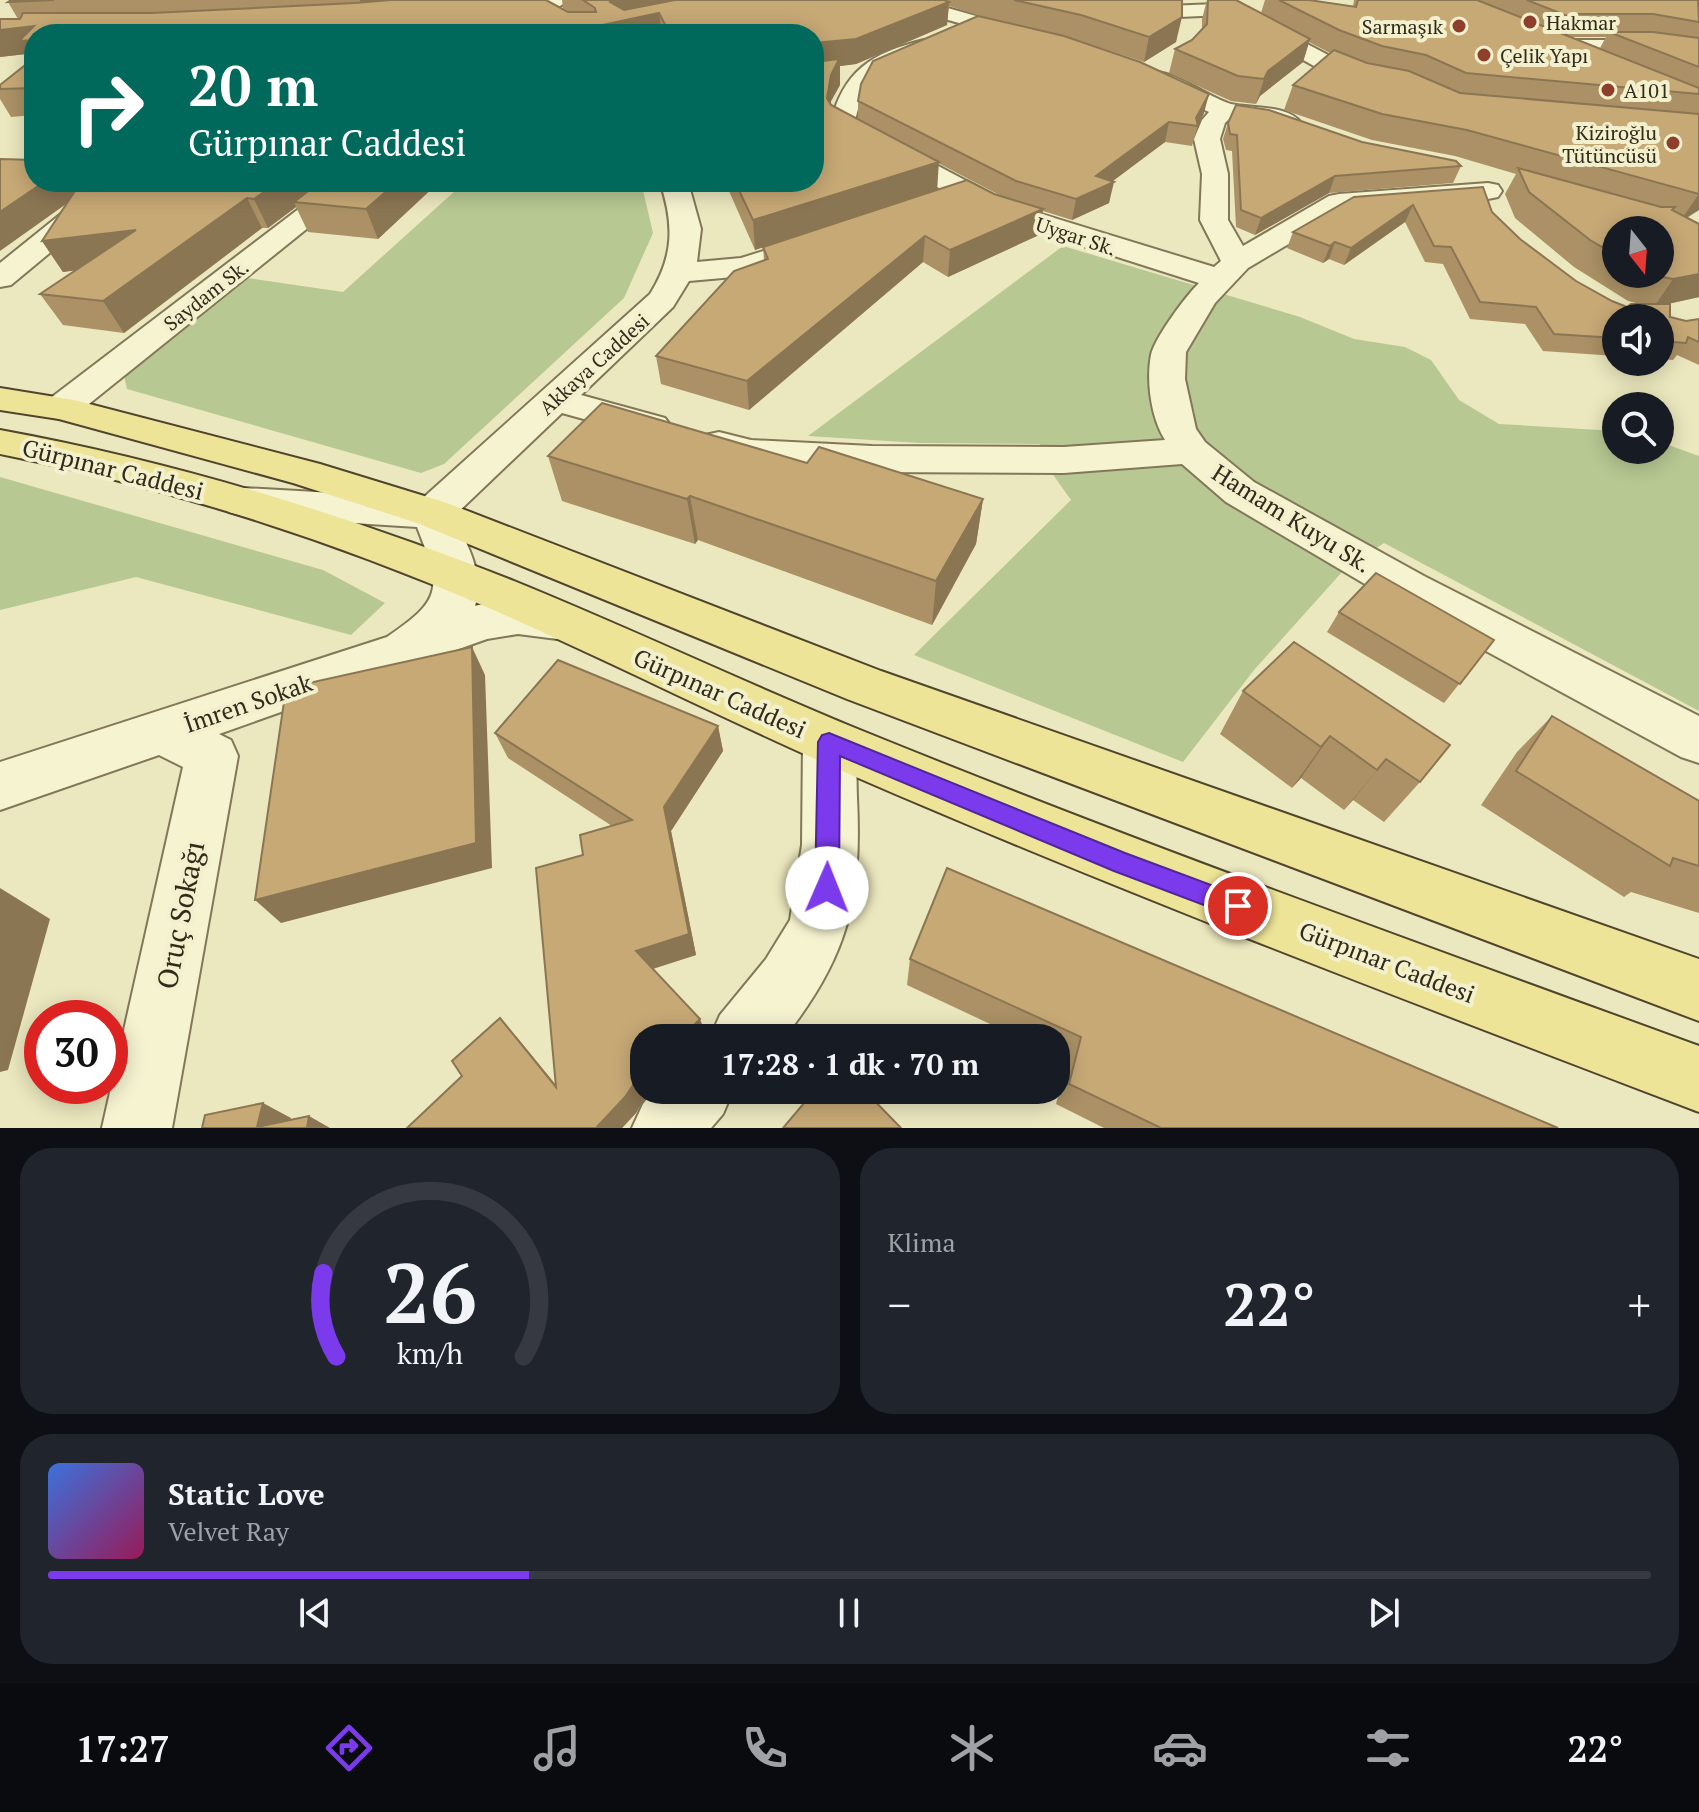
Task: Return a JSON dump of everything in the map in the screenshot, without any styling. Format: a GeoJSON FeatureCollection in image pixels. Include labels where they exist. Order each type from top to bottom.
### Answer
{"type":"FeatureCollection","features":[{"type":"Feature","properties":{"kind":"main road","name":"Gürpınar Caddesi"},"geometry":{"type":"LineString","coordinates":[[0,399],[61,408],[306,473],[432,513],[864,685],[1699,990]]}},
{"type":"Feature","properties":{"kind":"main road","name":"Gürpınar Caddesi"},"geometry":{"type":"LineString","coordinates":[[0,442],[153,477],[244,502],[458,577],[829,742],[1123,863],[1699,1079]]}},
{"type":"Feature","properties":{"kind":"street"},"geometry":{"type":"LineString","coordinates":[[898,0],[974,24],[1042,40]]}},
{"type":"Feature","properties":{"kind":"street"},"geometry":{"type":"LineString","coordinates":[[1059,0],[1093,15],[1189,23],[1226,5],[1314,68],[1394,85]]}},
{"type":"Feature","properties":{"kind":"street"},"geometry":{"type":"LineString","coordinates":[[463,9],[533,2],[561,9]]}},
{"type":"Feature","properties":{"kind":"street"},"geometry":{"type":"LineString","coordinates":[[830,76],[861,73],[974,24]]}},
{"type":"Feature","properties":{"kind":"street"},"geometry":{"type":"LineString","coordinates":[[1601,69],[1539,43],[1640,46],[1699,56]]}},
{"type":"Feature","properties":{"kind":"street"},"geometry":{"type":"LineString","coordinates":[[1147,68],[1225,110],[1274,106],[1316,135]]}},
{"type":"Feature","properties":{"kind":"street","name":"Uygar Sk."},"geometry":{"type":"LineString","coordinates":[[861,73],[846,102],[842,125],[1002,211],[1106,246],[1229,271]]}},
{"type":"Feature","properties":{"kind":"street"},"geometry":{"type":"LineString","coordinates":[[1225,110],[1214,120],[1207,139],[1215,174],[1214,220],[1229,271]]}},
{"type":"Feature","properties":{"kind":"street","name":"Hamam Kuyu Sk."},"geometry":{"type":"LineString","coordinates":[[1481,185],[1339,202],[1229,271],[1181,327],[1169,352],[1166,365],[1177,429],[1191,451],[1240,492],[1395,581],[1699,741]]}},
{"type":"Feature","properties":{"kind":"street"},"geometry":{"type":"LineString","coordinates":[[0,278],[96,192]]}},
{"type":"Feature","properties":{"kind":"street","name":"Saydam Sk."},"geometry":{"type":"LineString","coordinates":[[61,408],[338,192]]}},
{"type":"Feature","properties":{"kind":"street","name":"Akkaya Caddesi"},"geometry":{"type":"LineString","coordinates":[[432,513],[662,300],[680,273],[687,232],[686,211],[678,192]]}},
{"type":"Feature","properties":{"kind":"street"},"geometry":{"type":"LineString","coordinates":[[924,206],[968,192]]}},
{"type":"Feature","properties":{"kind":"street"},"geometry":{"type":"LineString","coordinates":[[680,273],[745,267],[823,241]]}},
{"type":"Feature","properties":{"kind":"street"},"geometry":{"type":"LineString","coordinates":[[555,399],[750,453],[872,459],[1064,460],[1191,451]]}},
{"type":"Feature","properties":{"kind":"street"},"geometry":{"type":"LineString","coordinates":[[244,502],[432,513],[458,577]]}},
{"type":"Feature","properties":{"kind":"street","name":"İmren Sokak"},"geometry":{"type":"LineString","coordinates":[[0,786],[404,651],[430,634],[449,614],[458,577]]}},
{"type":"Feature","properties":{"kind":"street"},"geometry":{"type":"LineString","coordinates":[[404,651],[482,622],[518,616],[557,621]]}},
{"type":"Feature","properties":{"kind":"street","name":"Oruç Sokağı"},"geometry":{"type":"LineString","coordinates":[[137,1128],[212,756],[163,732]]}},
{"type":"Feature","properties":{"kind":"street"},"geometry":{"type":"LineString","coordinates":[[755,1024],[786,987],[813,941],[827,888],[829,742]]}},
{"type":"Feature","properties":{"kind":"street"},"geometry":{"type":"LineString","coordinates":[[667,1128],[687,1104]]}},
{"type":"Feature","properties":{"kind":"green space"},"geometry":{"type":"Polygon","coordinates":[[[454,192],[643,192],[653,233],[624,298],[444,464],[421,473],[127,389],[124,375],[247,278],[343,292],[454,192]]]}},
{"type":"Feature","properties":{"kind":"green space"},"geometry":{"type":"Polygon","coordinates":[[[1063,246],[1300,317],[1354,339],[1405,347],[1431,360],[1459,400],[1499,424],[1602,430],[1602,464],[1674,464],[1674,447],[1699,456],[1699,711],[1384,543],[1342,572],[1254,670],[1183,762],[914,655],[1071,500],[1054,476],[1040,444],[920,443],[808,436],[1063,246]]]}},
{"type":"Feature","properties":{"kind":"green space"},"geometry":{"type":"Polygon","coordinates":[[[0,477],[323,570],[385,603],[351,635],[136,577],[0,610],[0,477]]]}},
{"type":"Feature","properties":{"kind":"building"},"geometry":{"type":"Polygon","coordinates":[[[11,0],[54,0],[8,2],[11,0]]]}},
{"type":"Feature","properties":{"kind":"building"},"geometry":{"type":"Polygon","coordinates":[[[391,0],[546,0],[568,12],[596,12],[583,0],[613,0],[610,2],[624,10],[675,0],[949,2],[856,39],[824,42],[824,24],[665,24],[659,13],[607,24],[24,24],[24,27],[0,30],[0,19],[20,19],[23,13],[152,13],[391,0]]]}},
{"type":"Feature","properties":{"kind":"building"},"geometry":{"type":"Polygon","coordinates":[[[1014,0],[1182,0],[1182,17],[1149,37],[1081,15],[1014,0]]]}},
{"type":"Feature","properties":{"kind":"building"},"geometry":{"type":"Polygon","coordinates":[[[1208,0],[1236,0],[1310,39],[1268,71],[1264,79],[1238,76],[1175,49],[1192,40],[1207,24],[1208,0]]]}},
{"type":"Feature","properties":{"kind":"building"},"geometry":{"type":"Polygon","coordinates":[[[1279,0],[1309,0],[1356,7],[1358,0],[1477,0],[1699,88],[1699,94],[1466,73],[1426,55],[1382,46],[1339,30],[1279,0]]]}},
{"type":"Feature","properties":{"kind":"building"},"geometry":{"type":"Polygon","coordinates":[[[1527,0],[1698,0],[1699,22],[1653,14],[1578,14],[1570,17],[1527,0]]]}},
{"type":"Feature","properties":{"kind":"building"},"geometry":{"type":"Polygon","coordinates":[[[978,16],[1064,36],[1140,62],[1209,94],[1196,118],[1198,126],[1169,122],[1096,176],[1114,182],[1076,199],[1016,181],[858,101],[861,84],[873,61],[978,16]]]}},
{"type":"Feature","properties":{"kind":"building"},"geometry":{"type":"Polygon","coordinates":[[[1609,32],[1653,32],[1699,38],[1699,67],[1609,32]]]}},
{"type":"Feature","properties":{"kind":"building"},"geometry":{"type":"Polygon","coordinates":[[[1334,50],[1367,63],[1409,71],[1460,93],[1699,114],[1699,194],[1467,130],[1382,114],[1293,85],[1334,50]]]}},
{"type":"Feature","properties":{"kind":"building"},"geometry":{"type":"Polygon","coordinates":[[[839,59],[831,75],[827,98],[831,105],[939,162],[753,220],[740,192],[824,192],[824,61],[839,59]]]}},
{"type":"Feature","properties":{"kind":"building"},"geometry":{"type":"Polygon","coordinates":[[[24,66],[24,88],[0,89],[0,85],[24,66]]]}},
{"type":"Feature","properties":{"kind":"building"},"geometry":{"type":"Polygon","coordinates":[[[1236,105],[1269,110],[1362,142],[1456,161],[1461,166],[1335,176],[1261,218],[1241,210],[1237,135],[1230,134],[1228,123],[1236,105]]]}},
{"type":"Feature","properties":{"kind":"building"},"geometry":{"type":"Polygon","coordinates":[[[0,159],[24,160],[24,192],[29,192],[0,212],[0,159]]]}},
{"type":"Feature","properties":{"kind":"building"},"geometry":{"type":"Polygon","coordinates":[[[1518,168],[1661,207],[1675,207],[1672,210],[1699,224],[1699,274],[1674,279],[1674,216],[1602,216],[1602,247],[1529,192],[1518,168]]]}},
{"type":"Feature","properties":{"kind":"building"},"geometry":{"type":"Polygon","coordinates":[[[967,180],[994,194],[1043,209],[950,250],[925,236],[747,381],[656,356],[734,271],[768,259],[763,247],[967,180]]]}},
{"type":"Feature","properties":{"kind":"building"},"geometry":{"type":"Polygon","coordinates":[[[1483,187],[1492,212],[1520,239],[1576,281],[1620,304],[1602,304],[1602,337],[1554,334],[1536,307],[1480,302],[1451,247],[1434,246],[1413,205],[1351,248],[1335,242],[1330,246],[1293,232],[1354,197],[1483,187]]]}},
{"type":"Feature","properties":{"kind":"building"},"geometry":{"type":"Polygon","coordinates":[[[74,192],[264,192],[254,199],[247,198],[103,301],[40,294],[136,230],[42,241],[74,192]]]}},
{"type":"Feature","properties":{"kind":"building"},"geometry":{"type":"Polygon","coordinates":[[[307,192],[386,192],[366,209],[294,202],[307,192]]]}},
{"type":"Feature","properties":{"kind":"building"},"geometry":{"type":"Polygon","coordinates":[[[1674,318],[1686,321],[1699,319],[1699,342],[1688,337],[1686,343],[1674,342],[1674,318]]]}},
{"type":"Feature","properties":{"kind":"building"},"geometry":{"type":"Polygon","coordinates":[[[602,403],[807,463],[819,447],[983,499],[936,581],[690,496],[687,499],[548,456],[602,403]]]}},
{"type":"Feature","properties":{"kind":"building"},"geometry":{"type":"Polygon","coordinates":[[[1376,573],[1494,640],[1460,684],[1339,612],[1376,573]]]}},
{"type":"Feature","properties":{"kind":"building"},"geometry":{"type":"Polygon","coordinates":[[[1294,642],[1450,745],[1420,782],[1386,759],[1377,770],[1330,736],[1321,747],[1243,691],[1294,642]]]}},
{"type":"Feature","properties":{"kind":"building"},"geometry":{"type":"Polygon","coordinates":[[[472,647],[476,843],[255,900],[286,688],[472,647]]]}},
{"type":"Feature","properties":{"kind":"building"},"geometry":{"type":"Polygon","coordinates":[[[558,660],[718,726],[664,807],[689,934],[636,951],[700,1019],[695,1024],[630,1024],[630,1090],[596,1128],[407,1128],[462,1076],[452,1061],[500,1018],[556,1087],[536,868],[583,855],[580,835],[632,820],[495,733],[558,660]]]}},
{"type":"Feature","properties":{"kind":"building"},"geometry":{"type":"Polygon","coordinates":[[[1552,716],[1699,801],[1699,866],[1673,858],[1670,866],[1516,771],[1552,716]]]}},
{"type":"Feature","properties":{"kind":"building"},"geometry":{"type":"Polygon","coordinates":[[[947,868],[1558,1128],[1161,1128],[1070,1084],[1081,1037],[1070,1032],[1070,1024],[1052,1024],[910,959],[947,868]]]}},
{"type":"Feature","properties":{"kind":"building"},"geometry":{"type":"Polygon","coordinates":[[[263,1103],[257,1127],[309,1116],[307,1128],[202,1128],[205,1115],[263,1103]]]}},
{"type":"Feature","properties":{"kind":"building"},"geometry":{"type":"Polygon","coordinates":[[[803,1104],[878,1104],[901,1128],[783,1128],[803,1104]]]}},
{"type":"Feature","properties":{"kind":"place","name":"Hakmar"},"geometry":{"type":"Point","coordinates":[1530,22]}},
{"type":"Feature","properties":{"kind":"place","name":"Sarmaşık"},"geometry":{"type":"Point","coordinates":[1459,26]}},
{"type":"Feature","properties":{"kind":"place","name":"Çelik Yapı"},"geometry":{"type":"Point","coordinates":[1484,55]}},
{"type":"Feature","properties":{"kind":"place","name":"A101"},"geometry":{"type":"Point","coordinates":[1608,90]}},
{"type":"Feature","properties":{"kind":"place","name":"Kiziroğlu Tütüncüsü"},"geometry":{"type":"Point","coordinates":[1673,143]}},
{"type":"Feature","properties":{"kind":"route"},"geometry":{"type":"LineString","coordinates":[[827,888],[829,742],[1123,863],[1238,906]]}}]}
